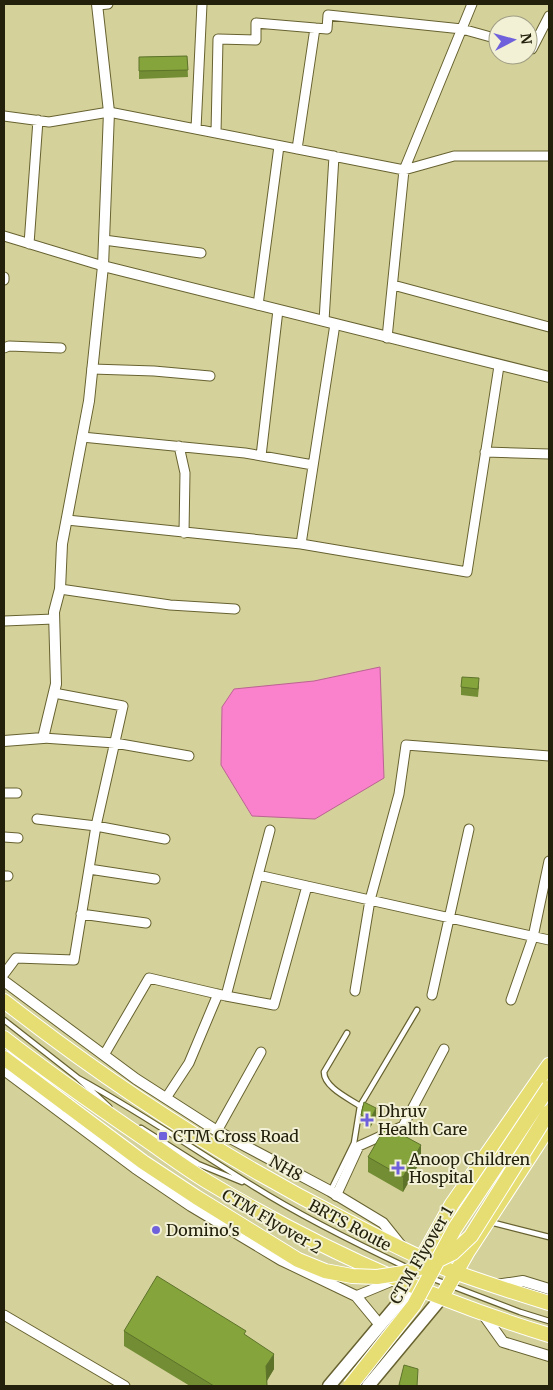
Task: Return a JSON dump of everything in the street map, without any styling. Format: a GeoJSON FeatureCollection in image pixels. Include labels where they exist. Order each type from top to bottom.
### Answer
{"type":"FeatureCollection","features":[{"type":"Feature","properties":{"kind":"main road","name":"NH8"},"geometry":{"type":"LineString","coordinates":[[4,1001],[58,1043],[220,1151],[318,1206],[422,1258],[456,1272],[549,1303]]}},
{"type":"Feature","properties":{"kind":"main road"},"geometry":{"type":"LineString","coordinates":[[4,1038],[54,1077],[207,1182],[292,1229],[407,1278],[442,1297],[483,1314],[549,1334]]}},
{"type":"Feature","properties":{"kind":"main road","name":"CTM Flyover 2"},"geometry":{"type":"LineString","coordinates":[[4,1058],[143,1162],[196,1197],[298,1260],[325,1271],[352,1276],[377,1277],[403,1273],[426,1266],[453,1253],[471,1236],[549,1112]]}},
{"type":"Feature","properties":{"kind":"main road"},"geometry":{"type":"LineString","coordinates":[[330,1386],[402,1299],[407,1278],[422,1258],[452,1204],[549,1065]]}},
{"type":"Feature","properties":{"kind":"main road","name":"CTM Flyover 1"},"geometry":{"type":"LineString","coordinates":[[350,1386],[414,1304],[455,1228],[549,1087]]}},
{"type":"Feature","properties":{"kind":"main road"},"geometry":{"type":"LineString","coordinates":[[368,1386],[442,1297],[456,1272],[549,1129]]}},
{"type":"Feature","properties":{"kind":"street"},"geometry":{"type":"LineString","coordinates":[[43,738],[56,684],[54,612],[60,589],[62,544],[89,401],[103,266],[109,112],[101,4]]}},
{"type":"Feature","properties":{"kind":"street"},"geometry":{"type":"LineString","coordinates":[[196,129],[202,4]]}},
{"type":"Feature","properties":{"kind":"street"},"geometry":{"type":"LineString","coordinates":[[387,338],[404,170],[472,4]]}},
{"type":"Feature","properties":{"kind":"street"},"geometry":{"type":"LineString","coordinates":[[216,133],[218,39],[256,40],[256,24],[327,29],[328,15],[462,29],[488,36]]}},
{"type":"Feature","properties":{"kind":"street"},"geometry":{"type":"LineString","coordinates":[[538,38],[549,16]]}},
{"type":"Feature","properties":{"kind":"street"},"geometry":{"type":"LineString","coordinates":[[297,149],[314,28]]}},
{"type":"Feature","properties":{"kind":"street"},"geometry":{"type":"LineString","coordinates":[[4,116],[48,122],[109,112],[404,170],[454,156],[549,156]]}},
{"type":"Feature","properties":{"kind":"street"},"geometry":{"type":"LineString","coordinates":[[29,244],[38,120]]}},
{"type":"Feature","properties":{"kind":"street"},"geometry":{"type":"LineString","coordinates":[[258,305],[279,146]]}},
{"type":"Feature","properties":{"kind":"street"},"geometry":{"type":"LineString","coordinates":[[324,322],[334,156]]}},
{"type":"Feature","properties":{"kind":"street"},"geometry":{"type":"LineString","coordinates":[[4,236],[103,266],[549,377]]}},
{"type":"Feature","properties":{"kind":"street"},"geometry":{"type":"LineString","coordinates":[[104,240],[201,253]]}},
{"type":"Feature","properties":{"kind":"street"},"geometry":{"type":"LineString","coordinates":[[393,285],[549,327]]}},
{"type":"Feature","properties":{"kind":"street"},"geometry":{"type":"LineString","coordinates":[[261,456],[278,310]]}},
{"type":"Feature","properties":{"kind":"street"},"geometry":{"type":"LineString","coordinates":[[301,544],[335,324]]}},
{"type":"Feature","properties":{"kind":"street"},"geometry":{"type":"LineString","coordinates":[[4,348],[10,346],[60,348]]}},
{"type":"Feature","properties":{"kind":"street"},"geometry":{"type":"LineString","coordinates":[[66,520],[301,544],[466,572],[499,366]]}},
{"type":"Feature","properties":{"kind":"street"},"geometry":{"type":"LineString","coordinates":[[92,369],[154,371],[210,376]]}},
{"type":"Feature","properties":{"kind":"street"},"geometry":{"type":"LineString","coordinates":[[82,437],[179,446],[261,456],[313,465]]}},
{"type":"Feature","properties":{"kind":"street"},"geometry":{"type":"LineString","coordinates":[[179,446],[185,473],[184,533]]}},
{"type":"Feature","properties":{"kind":"street"},"geometry":{"type":"LineString","coordinates":[[486,452],[549,454]]}},
{"type":"Feature","properties":{"kind":"street"},"geometry":{"type":"LineString","coordinates":[[60,589],[170,605],[235,609]]}},
{"type":"Feature","properties":{"kind":"street"},"geometry":{"type":"LineString","coordinates":[[4,621],[54,619]]}},
{"type":"Feature","properties":{"kind":"street"},"geometry":{"type":"LineString","coordinates":[[4,974],[16,958],[74,960],[96,826],[123,706],[54,694]]}},
{"type":"Feature","properties":{"kind":"street"},"geometry":{"type":"LineString","coordinates":[[4,740],[43,738],[115,743],[189,756]]}},
{"type":"Feature","properties":{"kind":"street"},"geometry":{"type":"LineString","coordinates":[[355,991],[370,900],[399,794],[406,745],[549,756]]}},
{"type":"Feature","properties":{"kind":"street"},"geometry":{"type":"LineString","coordinates":[[4,793],[17,793]]}},
{"type":"Feature","properties":{"kind":"street"},"geometry":{"type":"LineString","coordinates":[[37,819],[96,826],[165,839]]}},
{"type":"Feature","properties":{"kind":"street"},"geometry":{"type":"LineString","coordinates":[[432,995],[469,829]]}},
{"type":"Feature","properties":{"kind":"street"},"geometry":{"type":"LineString","coordinates":[[166,1098],[189,1063],[222,995],[270,830]]}},
{"type":"Feature","properties":{"kind":"street"},"geometry":{"type":"LineString","coordinates":[[4,837],[18,838]]}},
{"type":"Feature","properties":{"kind":"street"},"geometry":{"type":"LineString","coordinates":[[511,1000],[533,937],[549,861]]}},
{"type":"Feature","properties":{"kind":"street"},"geometry":{"type":"LineString","coordinates":[[88,869],[155,880]]}},
{"type":"Feature","properties":{"kind":"street"},"geometry":{"type":"LineString","coordinates":[[258,875],[549,940]]}},
{"type":"Feature","properties":{"kind":"street"},"geometry":{"type":"LineString","coordinates":[[104,1055],[149,978],[274,1005],[308,886]]}},
{"type":"Feature","properties":{"kind":"street"},"geometry":{"type":"LineString","coordinates":[[81,914],[146,923]]}},
{"type":"Feature","properties":{"kind":"street"},"geometry":{"type":"LineString","coordinates":[[4,981],[136,1079],[217,1131],[333,1194],[383,1224],[403,1249]]}},
{"type":"Feature","properties":{"kind":"street"},"geometry":{"type":"LineString","coordinates":[[58,1043],[68,1029]]}},
{"type":"Feature","properties":{"kind":"street"},"geometry":{"type":"LineString","coordinates":[[333,1194],[358,1146],[403,1126],[444,1049]]}},
{"type":"Feature","properties":{"kind":"street"},"geometry":{"type":"LineString","coordinates":[[217,1131],[261,1052]]}},
{"type":"Feature","properties":{"kind":"street"},"geometry":{"type":"LineString","coordinates":[[4,1070],[135,1168],[191,1206],[281,1260],[356,1296],[380,1325]]}},
{"type":"Feature","properties":{"kind":"street"},"geometry":{"type":"LineString","coordinates":[[356,1296],[407,1278]]}},
{"type":"Feature","properties":{"kind":"street"},"geometry":{"type":"LineString","coordinates":[[495,1285],[523,1281],[549,1289]]}},
{"type":"Feature","properties":{"kind":"street"},"geometry":{"type":"LineString","coordinates":[[483,1314],[503,1342],[549,1356]]}},
{"type":"Feature","properties":{"kind":"street"},"geometry":{"type":"LineString","coordinates":[[4,1315],[124,1386]]}},
{"type":"Feature","properties":{"kind":"lane"},"geometry":{"type":"LineString","coordinates":[[333,1194],[354,1143],[360,1106],[417,1010]]}},
{"type":"Feature","properties":{"kind":"lane"},"geometry":{"type":"LineString","coordinates":[[4,1020],[78,1078],[114,1112],[131,1122]]}},
{"type":"Feature","properties":{"kind":"lane"},"geometry":{"type":"LineString","coordinates":[[347,1033],[324,1072],[324,1078],[360,1106]]}},
{"type":"Feature","properties":{"kind":"lane"},"geometry":{"type":"LineString","coordinates":[[78,1078],[120,1101],[254,1187]]}},
{"type":"Feature","properties":{"kind":"lane"},"geometry":{"type":"LineString","coordinates":[[140,1128],[198,1164],[254,1187]]}},
{"type":"Feature","properties":{"kind":"lane","name":"BRTS Route"},"geometry":{"type":"LineString","coordinates":[[254,1187],[358,1244],[407,1278],[449,1284],[520,1312],[549,1321]]}},
{"type":"Feature","properties":{"kind":"lane"},"geometry":{"type":"LineString","coordinates":[[488,1222],[549,1237]]}},
{"type":"Feature","properties":{"kind":"shaded area"},"geometry":{"type":"Polygon","coordinates":[[[380,667],[384,778],[315,819],[252,816],[221,765],[222,707],[234,689],[314,681],[380,667]]]}},
{"type":"Feature","properties":{"kind":"building"},"geometry":{"type":"Polygon","coordinates":[[[187,56],[188,70],[139,71],[139,57],[187,56]]]}},
{"type":"Feature","properties":{"kind":"building"},"geometry":{"type":"Polygon","coordinates":[[[462,677],[479,678],[478,689],[461,687],[462,677]]]}},
{"type":"Feature","properties":{"kind":"building"},"geometry":{"type":"Polygon","coordinates":[[[364,1102],[376,1108],[370,1120],[361,1115],[364,1102]]]}},
{"type":"Feature","properties":{"kind":"building"},"geometry":{"type":"Polygon","coordinates":[[[386,1126],[421,1145],[403,1177],[368,1157],[386,1126]]]}},
{"type":"Feature","properties":{"kind":"building"},"geometry":{"type":"Polygon","coordinates":[[[157,1276],[246,1331],[244,1334],[274,1354],[266,1366],[266,1386],[214,1386],[124,1331],[157,1276]]]}},
{"type":"Feature","properties":{"kind":"building"},"geometry":{"type":"Polygon","coordinates":[[[404,1365],[418,1369],[417,1386],[399,1385],[404,1365]]]}},
{"type":"Feature","properties":{"kind":"place","name":"Dhruv Health Care"},"geometry":{"type":"Point","coordinates":[367,1120]}},
{"type":"Feature","properties":{"kind":"place","name":"CTM Cross Road"},"geometry":{"type":"Point","coordinates":[163,1136]}},
{"type":"Feature","properties":{"kind":"place","name":"Anoop Children Hospital"},"geometry":{"type":"Point","coordinates":[398,1168]}},
{"type":"Feature","properties":{"kind":"place","name":"Domino's"},"geometry":{"type":"Point","coordinates":[156,1230]}}]}
